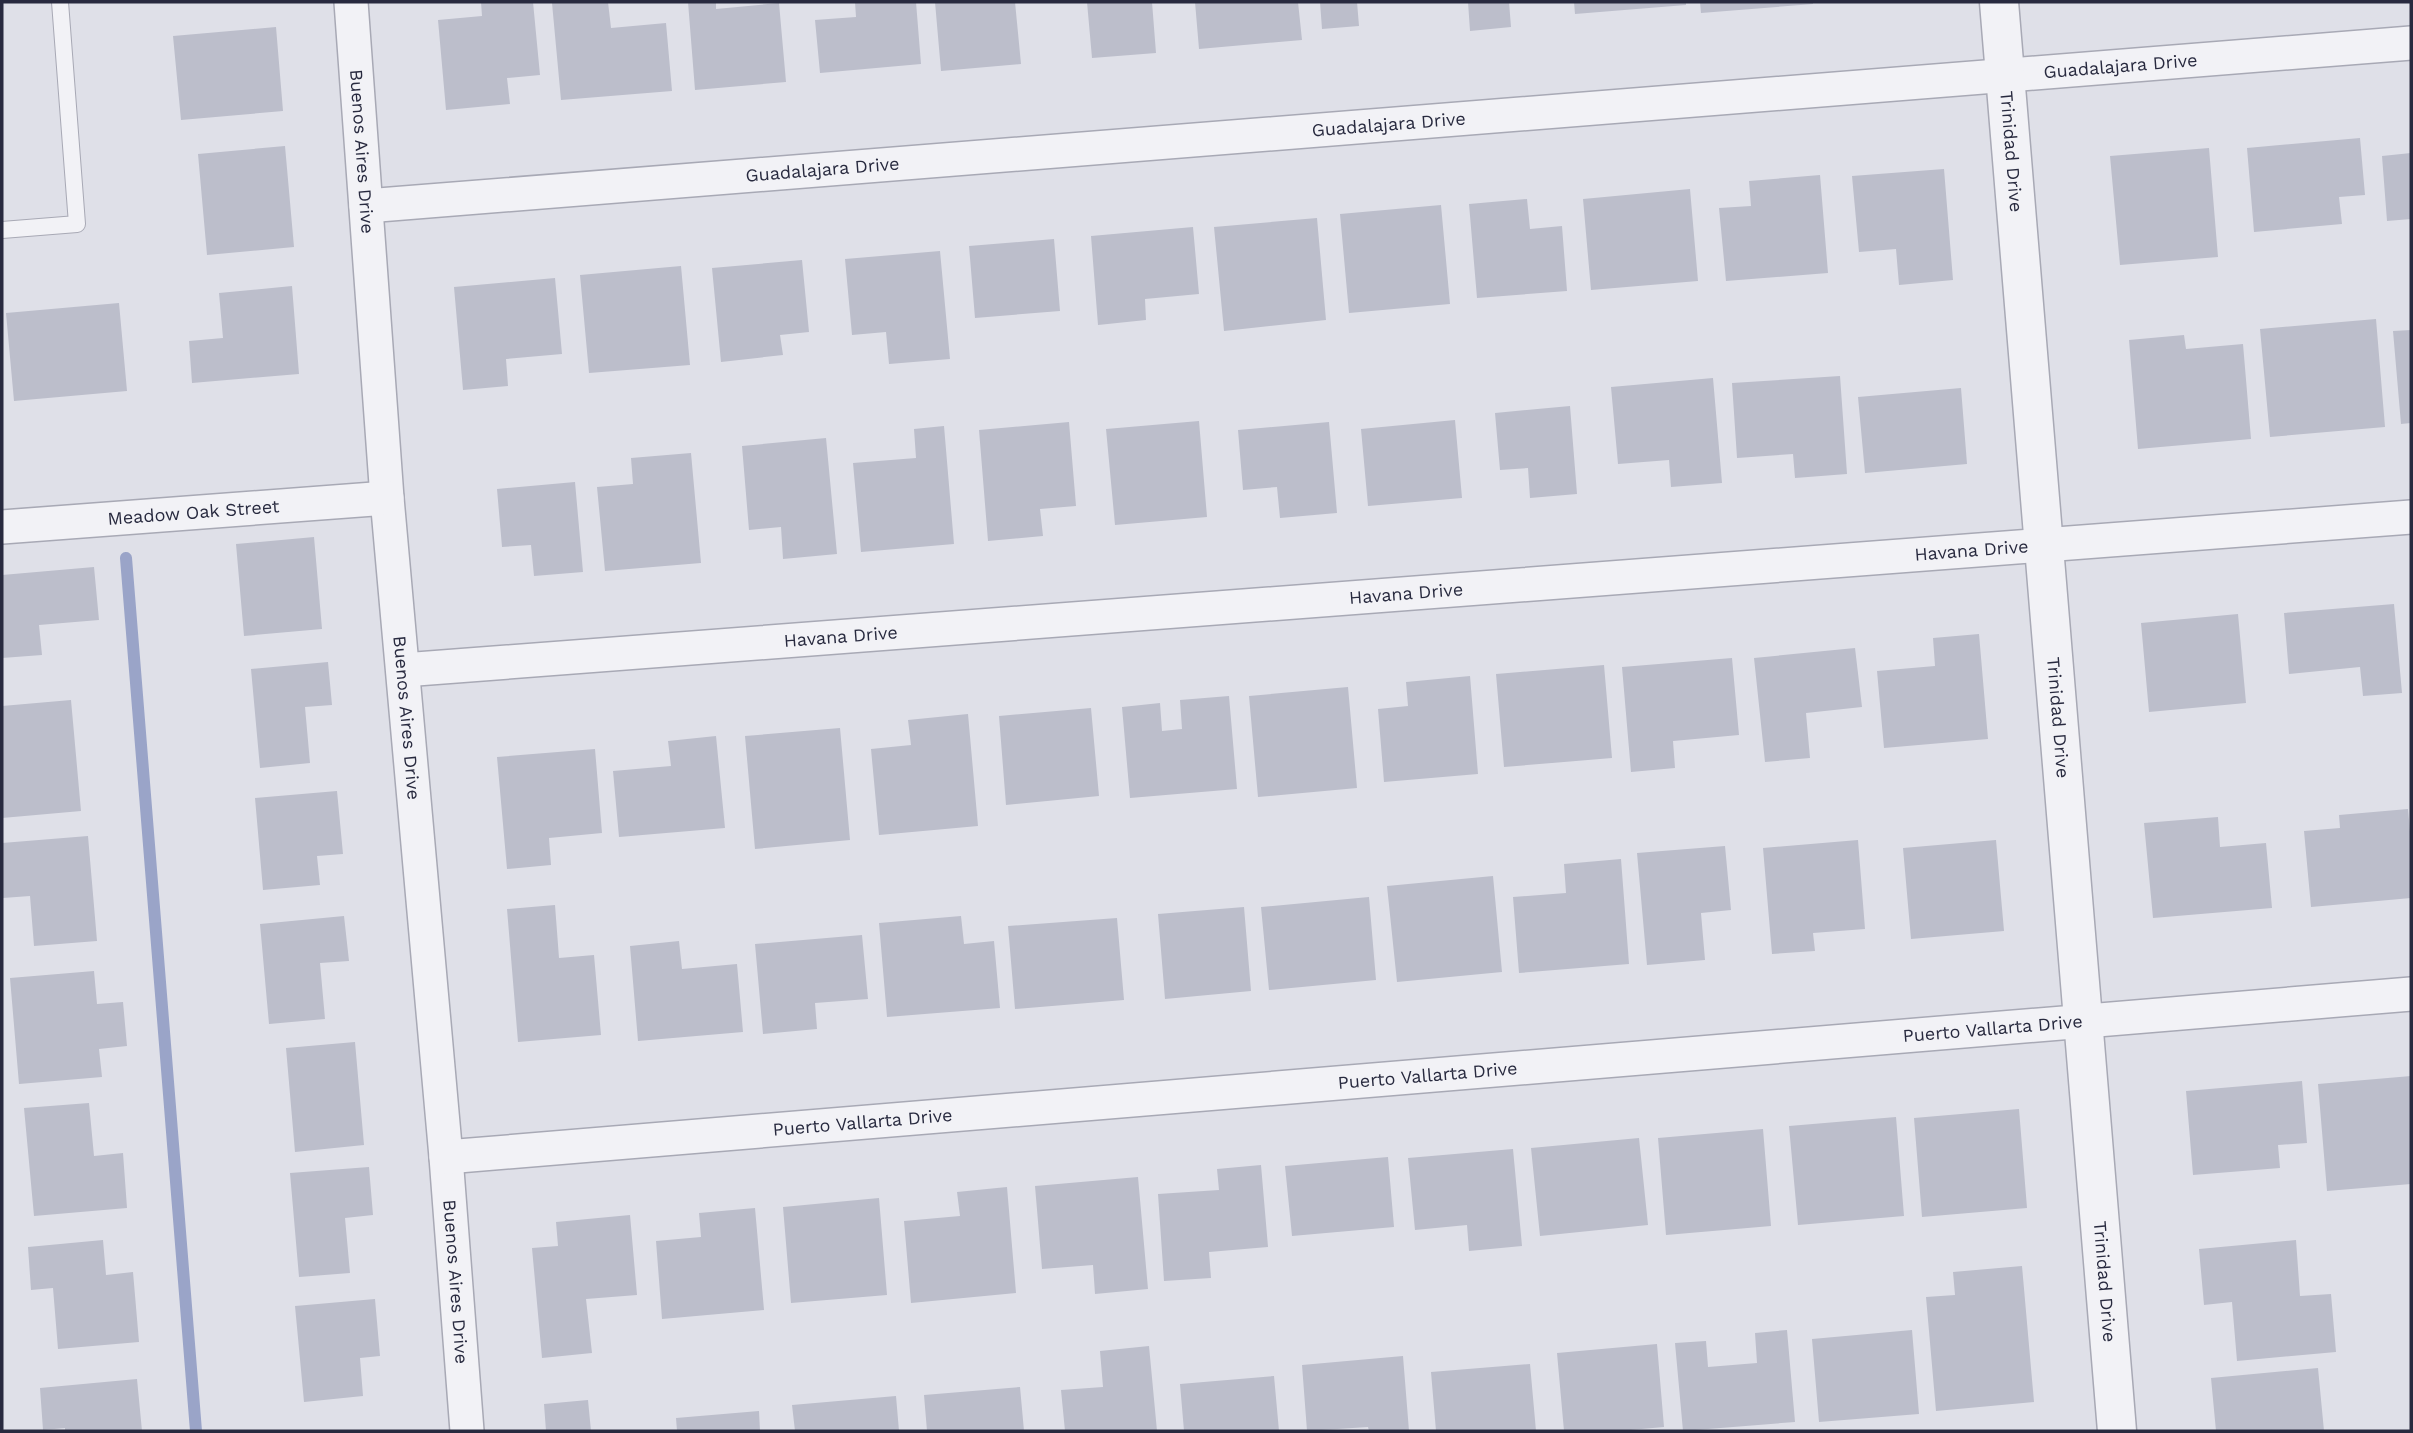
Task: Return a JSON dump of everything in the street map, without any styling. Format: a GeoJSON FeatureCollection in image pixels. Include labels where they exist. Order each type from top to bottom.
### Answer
{"type":"FeatureCollection","features":[{"type":"Feature","properties":{"kind":"street","name":"Buenos Aires Drive"},"geometry":{"type":"LineString","coordinates":[[351,2],[387,498],[446,1157],[467,1431]]}},
{"type":"Feature","properties":{"kind":"street","name":"Trinidad Drive"},"geometry":{"type":"LineString","coordinates":[[2000,2],[2117,1431]]}},
{"type":"Feature","properties":{"kind":"street","name":"Guadalajara Drive"},"geometry":{"type":"LineString","coordinates":[[366,206],[2411,43]]}},
{"type":"Feature","properties":{"kind":"street","name":"Meadow Oak Street"},"geometry":{"type":"LineString","coordinates":[[2,527],[387,498]]}},
{"type":"Feature","properties":{"kind":"street","name":"Havana Drive"},"geometry":{"type":"LineString","coordinates":[[403,670],[2411,517]]}},
{"type":"Feature","properties":{"kind":"street","name":"Puerto Vallarta Drive"},"geometry":{"type":"LineString","coordinates":[[446,1157],[2411,994]]}},
{"type":"Feature","properties":{"kind":"lane"},"geometry":{"type":"LineString","coordinates":[[2,230],[77,224],[60,2]]}},
{"type":"Feature","properties":{"kind":"building"},"geometry":{"type":"Polygon","coordinates":[[[481,2],[533,2],[540,75],[507,78],[510,104],[446,110],[438,20],[482,16],[481,2]]]}},
{"type":"Feature","properties":{"kind":"building"},"geometry":{"type":"Polygon","coordinates":[[[608,2],[611,28],[666,23],[672,91],[561,100],[552,3],[608,2]]]}},
{"type":"Feature","properties":{"kind":"building"},"geometry":{"type":"Polygon","coordinates":[[[688,2],[716,2],[716,9],[779,3],[786,82],[695,90],[688,2]]]}},
{"type":"Feature","properties":{"kind":"building"},"geometry":{"type":"Polygon","coordinates":[[[855,2],[916,2],[921,64],[820,73],[815,20],[856,17],[855,2]]]}},
{"type":"Feature","properties":{"kind":"building"},"geometry":{"type":"Polygon","coordinates":[[[935,2],[1015,2],[1021,64],[941,71],[935,2]]]}},
{"type":"Feature","properties":{"kind":"building"},"geometry":{"type":"Polygon","coordinates":[[[1087,2],[1152,2],[1156,53],[1092,58],[1087,2]]]}},
{"type":"Feature","properties":{"kind":"building"},"geometry":{"type":"Polygon","coordinates":[[[1195,2],[1298,2],[1302,40],[1199,49],[1195,2]]]}},
{"type":"Feature","properties":{"kind":"building"},"geometry":{"type":"Polygon","coordinates":[[[1320,2],[1357,2],[1359,26],[1322,29],[1320,2]]]}},
{"type":"Feature","properties":{"kind":"building"},"geometry":{"type":"Polygon","coordinates":[[[1468,2],[1509,2],[1511,27],[1470,31],[1468,2]]]}},
{"type":"Feature","properties":{"kind":"building"},"geometry":{"type":"Polygon","coordinates":[[[1574,2],[1686,2],[1686,5],[1575,14],[1574,2]]]}},
{"type":"Feature","properties":{"kind":"building"},"geometry":{"type":"Polygon","coordinates":[[[1700,2],[1813,2],[1813,4],[1701,13],[1700,2]]]}},
{"type":"Feature","properties":{"kind":"building"},"geometry":{"type":"Polygon","coordinates":[[[276,27],[283,111],[181,120],[173,36],[276,27]]]}},
{"type":"Feature","properties":{"kind":"building"},"geometry":{"type":"Polygon","coordinates":[[[2360,138],[2365,195],[2339,197],[2342,224],[2254,232],[2247,148],[2360,138]]]}},
{"type":"Feature","properties":{"kind":"building"},"geometry":{"type":"Polygon","coordinates":[[[285,146],[294,247],[207,255],[198,154],[285,146]]]}},
{"type":"Feature","properties":{"kind":"building"},"geometry":{"type":"Polygon","coordinates":[[[2209,148],[2218,257],[2120,265],[2110,156],[2209,148]]]}},
{"type":"Feature","properties":{"kind":"building"},"geometry":{"type":"Polygon","coordinates":[[[2411,153],[2411,219],[2387,221],[2382,156],[2411,153]]]}},
{"type":"Feature","properties":{"kind":"building"},"geometry":{"type":"Polygon","coordinates":[[[1944,169],[1953,280],[1899,285],[1896,249],[1859,252],[1852,176],[1944,169]]]}},
{"type":"Feature","properties":{"kind":"building"},"geometry":{"type":"Polygon","coordinates":[[[1820,175],[1828,273],[1726,281],[1719,208],[1751,206],[1749,181],[1820,175]]]}},
{"type":"Feature","properties":{"kind":"building"},"geometry":{"type":"Polygon","coordinates":[[[1690,189],[1698,281],[1591,290],[1583,199],[1690,189]]]}},
{"type":"Feature","properties":{"kind":"building"},"geometry":{"type":"Polygon","coordinates":[[[1527,199],[1530,229],[1562,226],[1567,291],[1477,298],[1469,204],[1527,199]]]}},
{"type":"Feature","properties":{"kind":"building"},"geometry":{"type":"Polygon","coordinates":[[[1441,205],[1450,304],[1349,313],[1340,214],[1441,205]]]}},
{"type":"Feature","properties":{"kind":"building"},"geometry":{"type":"Polygon","coordinates":[[[1317,218],[1326,320],[1224,331],[1214,227],[1317,218]]]}},
{"type":"Feature","properties":{"kind":"building"},"geometry":{"type":"Polygon","coordinates":[[[1193,227],[1199,294],[1145,299],[1146,320],[1098,325],[1091,236],[1193,227]]]}},
{"type":"Feature","properties":{"kind":"building"},"geometry":{"type":"Polygon","coordinates":[[[1054,239],[1060,311],[975,318],[969,246],[1054,239]]]}},
{"type":"Feature","properties":{"kind":"building"},"geometry":{"type":"Polygon","coordinates":[[[940,251],[950,359],[889,364],[886,332],[852,335],[845,259],[940,251]]]}},
{"type":"Feature","properties":{"kind":"building"},"geometry":{"type":"Polygon","coordinates":[[[802,260],[809,332],[780,335],[783,355],[721,362],[712,268],[802,260]]]}},
{"type":"Feature","properties":{"kind":"building"},"geometry":{"type":"Polygon","coordinates":[[[681,266],[690,365],[589,373],[580,275],[681,266]]]}},
{"type":"Feature","properties":{"kind":"building"},"geometry":{"type":"Polygon","coordinates":[[[555,278],[562,354],[506,359],[508,386],[463,390],[454,287],[555,278]]]}},
{"type":"Feature","properties":{"kind":"building"},"geometry":{"type":"Polygon","coordinates":[[[292,286],[299,374],[192,383],[189,341],[223,338],[219,293],[292,286]]]}},
{"type":"Feature","properties":{"kind":"building"},"geometry":{"type":"Polygon","coordinates":[[[119,303],[127,391],[14,401],[6,313],[119,303]]]}},
{"type":"Feature","properties":{"kind":"building"},"geometry":{"type":"Polygon","coordinates":[[[2376,319],[2385,427],[2270,437],[2260,329],[2376,319]]]}},
{"type":"Feature","properties":{"kind":"building"},"geometry":{"type":"Polygon","coordinates":[[[2411,330],[2411,423],[2401,424],[2393,331],[2411,330]]]}},
{"type":"Feature","properties":{"kind":"building"},"geometry":{"type":"Polygon","coordinates":[[[2184,335],[2186,349],[2243,344],[2251,439],[2138,449],[2129,340],[2184,335]]]}},
{"type":"Feature","properties":{"kind":"building"},"geometry":{"type":"Polygon","coordinates":[[[1840,376],[1847,474],[1795,478],[1793,454],[1737,458],[1732,383],[1840,376]]]}},
{"type":"Feature","properties":{"kind":"building"},"geometry":{"type":"Polygon","coordinates":[[[1713,378],[1722,483],[1671,487],[1669,460],[1618,464],[1611,387],[1713,378]]]}},
{"type":"Feature","properties":{"kind":"building"},"geometry":{"type":"Polygon","coordinates":[[[1961,388],[1967,464],[1865,473],[1858,397],[1961,388]]]}},
{"type":"Feature","properties":{"kind":"building"},"geometry":{"type":"Polygon","coordinates":[[[1570,406],[1577,494],[1530,498],[1528,468],[1500,470],[1495,413],[1570,406]]]}},
{"type":"Feature","properties":{"kind":"building"},"geometry":{"type":"Polygon","coordinates":[[[1455,420],[1462,498],[1368,506],[1361,429],[1455,420]]]}},
{"type":"Feature","properties":{"kind":"building"},"geometry":{"type":"Polygon","coordinates":[[[1199,421],[1207,517],[1115,525],[1106,429],[1199,421]]]}},
{"type":"Feature","properties":{"kind":"building"},"geometry":{"type":"Polygon","coordinates":[[[1069,422],[1076,506],[1040,509],[1043,536],[988,541],[979,430],[1069,422]]]}},
{"type":"Feature","properties":{"kind":"building"},"geometry":{"type":"Polygon","coordinates":[[[1329,422],[1337,513],[1280,518],[1277,487],[1243,490],[1238,430],[1329,422]]]}},
{"type":"Feature","properties":{"kind":"building"},"geometry":{"type":"Polygon","coordinates":[[[944,426],[954,544],[861,552],[853,463],[916,458],[914,429],[944,426]]]}},
{"type":"Feature","properties":{"kind":"building"},"geometry":{"type":"Polygon","coordinates":[[[826,438],[837,554],[783,559],[781,527],[749,530],[742,446],[826,438]]]}},
{"type":"Feature","properties":{"kind":"building"},"geometry":{"type":"Polygon","coordinates":[[[691,453],[701,563],[605,571],[597,487],[633,484],[631,458],[691,453]]]}},
{"type":"Feature","properties":{"kind":"building"},"geometry":{"type":"Polygon","coordinates":[[[575,482],[583,572],[534,576],[531,545],[502,547],[497,489],[575,482]]]}},
{"type":"Feature","properties":{"kind":"building"},"geometry":{"type":"Polygon","coordinates":[[[314,537],[322,629],[244,636],[236,544],[314,537]]]}},
{"type":"Feature","properties":{"kind":"building"},"geometry":{"type":"Polygon","coordinates":[[[94,567],[99,620],[39,625],[42,655],[2,658],[2,575],[94,567]]]}},
{"type":"Feature","properties":{"kind":"building"},"geometry":{"type":"Polygon","coordinates":[[[2394,604],[2402,693],[2363,696],[2360,667],[2289,674],[2284,613],[2394,604]]]}},
{"type":"Feature","properties":{"kind":"building"},"geometry":{"type":"Polygon","coordinates":[[[2238,614],[2246,703],[2149,712],[2141,623],[2238,614]]]}},
{"type":"Feature","properties":{"kind":"building"},"geometry":{"type":"Polygon","coordinates":[[[1979,634],[1988,739],[1884,748],[1877,671],[1935,666],[1933,638],[1979,634]]]}},
{"type":"Feature","properties":{"kind":"building"},"geometry":{"type":"Polygon","coordinates":[[[1855,648],[1862,707],[1806,713],[1810,758],[1765,762],[1754,658],[1855,648]]]}},
{"type":"Feature","properties":{"kind":"building"},"geometry":{"type":"Polygon","coordinates":[[[1732,658],[1739,735],[1673,741],[1675,768],[1631,772],[1622,667],[1732,658]]]}},
{"type":"Feature","properties":{"kind":"building"},"geometry":{"type":"Polygon","coordinates":[[[328,662],[332,705],[305,707],[310,763],[260,768],[251,669],[328,662]]]}},
{"type":"Feature","properties":{"kind":"building"},"geometry":{"type":"Polygon","coordinates":[[[1604,665],[1612,758],[1504,767],[1496,674],[1604,665]]]}},
{"type":"Feature","properties":{"kind":"building"},"geometry":{"type":"Polygon","coordinates":[[[1470,676],[1478,774],[1384,782],[1378,709],[1408,706],[1406,682],[1470,676]]]}},
{"type":"Feature","properties":{"kind":"building"},"geometry":{"type":"Polygon","coordinates":[[[1348,687],[1357,788],[1258,797],[1249,696],[1348,687]]]}},
{"type":"Feature","properties":{"kind":"building"},"geometry":{"type":"Polygon","coordinates":[[[1229,696],[1237,789],[1130,798],[1122,707],[1160,703],[1162,731],[1182,729],[1180,700],[1229,696]]]}},
{"type":"Feature","properties":{"kind":"building"},"geometry":{"type":"Polygon","coordinates":[[[71,700],[81,811],[2,818],[2,706],[71,700]]]}},
{"type":"Feature","properties":{"kind":"building"},"geometry":{"type":"Polygon","coordinates":[[[1091,708],[1099,796],[1006,805],[999,716],[1091,708]]]}},
{"type":"Feature","properties":{"kind":"building"},"geometry":{"type":"Polygon","coordinates":[[[968,714],[978,826],[879,835],[871,749],[911,745],[908,720],[968,714]]]}},
{"type":"Feature","properties":{"kind":"building"},"geometry":{"type":"Polygon","coordinates":[[[840,728],[850,840],[755,849],[745,736],[840,728]]]}},
{"type":"Feature","properties":{"kind":"building"},"geometry":{"type":"Polygon","coordinates":[[[716,736],[725,828],[619,837],[613,771],[671,766],[668,741],[716,736]]]}},
{"type":"Feature","properties":{"kind":"building"},"geometry":{"type":"Polygon","coordinates":[[[595,749],[602,833],[549,838],[551,865],[507,869],[497,757],[595,749]]]}},
{"type":"Feature","properties":{"kind":"building"},"geometry":{"type":"Polygon","coordinates":[[[337,791],[343,854],[317,856],[320,885],[263,890],[255,798],[337,791]]]}},
{"type":"Feature","properties":{"kind":"building"},"geometry":{"type":"Polygon","coordinates":[[[2408,809],[2411,898],[2311,907],[2304,831],[2340,828],[2339,815],[2408,809]]]}},
{"type":"Feature","properties":{"kind":"building"},"geometry":{"type":"Polygon","coordinates":[[[2218,817],[2220,847],[2266,843],[2272,908],[2153,918],[2144,823],[2218,817]]]}},
{"type":"Feature","properties":{"kind":"building"},"geometry":{"type":"Polygon","coordinates":[[[88,836],[97,941],[34,946],[30,896],[3,898],[2,843],[88,836]]]}},
{"type":"Feature","properties":{"kind":"building"},"geometry":{"type":"Polygon","coordinates":[[[1858,840],[1865,929],[1813,933],[1815,951],[1772,954],[1763,848],[1858,840]]]}},
{"type":"Feature","properties":{"kind":"building"},"geometry":{"type":"Polygon","coordinates":[[[1996,840],[2004,931],[1911,939],[1903,848],[1996,840]]]}},
{"type":"Feature","properties":{"kind":"building"},"geometry":{"type":"Polygon","coordinates":[[[1725,846],[1731,910],[1701,913],[1705,960],[1647,965],[1637,853],[1725,846]]]}},
{"type":"Feature","properties":{"kind":"building"},"geometry":{"type":"Polygon","coordinates":[[[1621,859],[1629,964],[1519,973],[1513,897],[1566,893],[1564,864],[1621,859]]]}},
{"type":"Feature","properties":{"kind":"building"},"geometry":{"type":"Polygon","coordinates":[[[1493,876],[1502,972],[1397,982],[1387,886],[1493,876]]]}},
{"type":"Feature","properties":{"kind":"building"},"geometry":{"type":"Polygon","coordinates":[[[1369,897],[1376,980],[1269,990],[1261,907],[1369,897]]]}},
{"type":"Feature","properties":{"kind":"building"},"geometry":{"type":"Polygon","coordinates":[[[555,905],[559,958],[594,955],[601,1035],[518,1042],[507,909],[555,905]]]}},
{"type":"Feature","properties":{"kind":"building"},"geometry":{"type":"Polygon","coordinates":[[[1244,907],[1251,991],[1165,999],[1158,914],[1244,907]]]}},
{"type":"Feature","properties":{"kind":"building"},"geometry":{"type":"Polygon","coordinates":[[[344,916],[349,961],[320,963],[325,1019],[269,1024],[260,924],[344,916]]]}},
{"type":"Feature","properties":{"kind":"building"},"geometry":{"type":"Polygon","coordinates":[[[961,916],[964,944],[994,941],[1000,1008],[887,1017],[879,923],[961,916]]]}},
{"type":"Feature","properties":{"kind":"building"},"geometry":{"type":"Polygon","coordinates":[[[1117,918],[1124,1000],[1015,1009],[1008,926],[1117,918]]]}},
{"type":"Feature","properties":{"kind":"building"},"geometry":{"type":"Polygon","coordinates":[[[862,935],[868,999],[815,1003],[817,1029],[763,1034],[755,944],[862,935]]]}},
{"type":"Feature","properties":{"kind":"building"},"geometry":{"type":"Polygon","coordinates":[[[679,941],[682,969],[737,964],[743,1032],[638,1041],[630,946],[679,941]]]}},
{"type":"Feature","properties":{"kind":"building"},"geometry":{"type":"Polygon","coordinates":[[[94,971],[97,1004],[123,1002],[127,1046],[99,1049],[102,1077],[19,1084],[10,978],[94,971]]]}},
{"type":"Feature","properties":{"kind":"building"},"geometry":{"type":"Polygon","coordinates":[[[355,1042],[364,1145],[295,1152],[286,1048],[355,1042]]]}},
{"type":"Feature","properties":{"kind":"building"},"geometry":{"type":"Polygon","coordinates":[[[2411,1076],[2411,1184],[2327,1191],[2318,1084],[2411,1076]]]}},
{"type":"Feature","properties":{"kind":"building"},"geometry":{"type":"Polygon","coordinates":[[[2302,1081],[2307,1143],[2278,1145],[2280,1168],[2193,1175],[2186,1091],[2302,1081]]]}},
{"type":"Feature","properties":{"kind":"building"},"geometry":{"type":"Polygon","coordinates":[[[89,1103],[94,1156],[123,1153],[127,1208],[34,1216],[24,1108],[89,1103]]]}},
{"type":"Feature","properties":{"kind":"building"},"geometry":{"type":"Polygon","coordinates":[[[2019,1109],[2027,1208],[1922,1217],[1914,1118],[2019,1109]]]}},
{"type":"Feature","properties":{"kind":"building"},"geometry":{"type":"Polygon","coordinates":[[[1896,1117],[1904,1216],[1798,1225],[1789,1126],[1896,1117]]]}},
{"type":"Feature","properties":{"kind":"building"},"geometry":{"type":"Polygon","coordinates":[[[1763,1129],[1771,1226],[1666,1235],[1658,1138],[1763,1129]]]}},
{"type":"Feature","properties":{"kind":"building"},"geometry":{"type":"Polygon","coordinates":[[[1639,1138],[1648,1225],[1540,1236],[1531,1148],[1639,1138]]]}},
{"type":"Feature","properties":{"kind":"building"},"geometry":{"type":"Polygon","coordinates":[[[1513,1149],[1522,1246],[1469,1251],[1467,1225],[1415,1230],[1408,1158],[1513,1149]]]}},
{"type":"Feature","properties":{"kind":"building"},"geometry":{"type":"Polygon","coordinates":[[[1388,1157],[1394,1227],[1292,1236],[1285,1166],[1388,1157]]]}},
{"type":"Feature","properties":{"kind":"building"},"geometry":{"type":"Polygon","coordinates":[[[1261,1165],[1268,1247],[1209,1252],[1211,1278],[1164,1281],[1158,1194],[1219,1190],[1217,1169],[1261,1165]]]}},
{"type":"Feature","properties":{"kind":"building"},"geometry":{"type":"Polygon","coordinates":[[[369,1167],[373,1215],[345,1218],[350,1273],[299,1277],[290,1173],[369,1167]]]}},
{"type":"Feature","properties":{"kind":"building"},"geometry":{"type":"Polygon","coordinates":[[[1138,1177],[1148,1289],[1095,1294],[1093,1265],[1042,1269],[1035,1186],[1138,1177]]]}},
{"type":"Feature","properties":{"kind":"building"},"geometry":{"type":"Polygon","coordinates":[[[1007,1187],[1016,1293],[911,1303],[904,1221],[960,1216],[957,1192],[1007,1187]]]}},
{"type":"Feature","properties":{"kind":"building"},"geometry":{"type":"Polygon","coordinates":[[[879,1198],[887,1295],[791,1303],[783,1207],[879,1198]]]}},
{"type":"Feature","properties":{"kind":"building"},"geometry":{"type":"Polygon","coordinates":[[[755,1208],[764,1310],[662,1319],[656,1241],[701,1237],[699,1213],[755,1208]]]}},
{"type":"Feature","properties":{"kind":"building"},"geometry":{"type":"Polygon","coordinates":[[[630,1215],[637,1295],[586,1299],[592,1353],[542,1358],[532,1248],[558,1246],[556,1222],[630,1215]]]}},
{"type":"Feature","properties":{"kind":"building"},"geometry":{"type":"Polygon","coordinates":[[[103,1240],[106,1275],[133,1272],[139,1342],[58,1349],[53,1288],[31,1290],[28,1247],[103,1240]]]}},
{"type":"Feature","properties":{"kind":"building"},"geometry":{"type":"Polygon","coordinates":[[[2296,1240],[2300,1296],[2331,1294],[2336,1352],[2237,1361],[2232,1302],[2204,1305],[2199,1249],[2296,1240]]]}},
{"type":"Feature","properties":{"kind":"building"},"geometry":{"type":"Polygon","coordinates":[[[2022,1266],[2034,1402],[1936,1411],[1926,1297],[1955,1295],[1953,1272],[2022,1266]]]}},
{"type":"Feature","properties":{"kind":"building"},"geometry":{"type":"Polygon","coordinates":[[[375,1299],[380,1356],[360,1358],[363,1396],[304,1402],[295,1306],[375,1299]]]}},
{"type":"Feature","properties":{"kind":"building"},"geometry":{"type":"Polygon","coordinates":[[[1787,1330],[1795,1422],[1683,1431],[1675,1343],[1706,1341],[1708,1367],[1757,1363],[1755,1333],[1787,1330]]]}},
{"type":"Feature","properties":{"kind":"building"},"geometry":{"type":"Polygon","coordinates":[[[1912,1330],[1919,1414],[1819,1422],[1812,1339],[1912,1330]]]}},
{"type":"Feature","properties":{"kind":"building"},"geometry":{"type":"Polygon","coordinates":[[[1657,1344],[1664,1427],[1619,1431],[1564,1431],[1557,1353],[1657,1344]]]}},
{"type":"Feature","properties":{"kind":"building"},"geometry":{"type":"Polygon","coordinates":[[[1149,1346],[1157,1431],[1065,1431],[1061,1390],[1103,1387],[1100,1351],[1149,1346]]]}},
{"type":"Feature","properties":{"kind":"building"},"geometry":{"type":"Polygon","coordinates":[[[1403,1356],[1409,1431],[1369,1431],[1368,1427],[1307,1431],[1302,1365],[1403,1356]]]}},
{"type":"Feature","properties":{"kind":"building"},"geometry":{"type":"Polygon","coordinates":[[[1530,1364],[1536,1431],[1436,1431],[1431,1372],[1530,1364]]]}},
{"type":"Feature","properties":{"kind":"building"},"geometry":{"type":"Polygon","coordinates":[[[2318,1368],[2324,1431],[2216,1431],[2211,1378],[2318,1368]]]}},
{"type":"Feature","properties":{"kind":"building"},"geometry":{"type":"Polygon","coordinates":[[[1274,1376],[1279,1431],[1184,1431],[1180,1384],[1274,1376]]]}},
{"type":"Feature","properties":{"kind":"building"},"geometry":{"type":"Polygon","coordinates":[[[137,1379],[142,1431],[65,1431],[65,1428],[43,1430],[40,1388],[137,1379]]]}},
{"type":"Feature","properties":{"kind":"building"},"geometry":{"type":"Polygon","coordinates":[[[1020,1387],[1024,1431],[927,1431],[924,1395],[1020,1387]]]}},
{"type":"Feature","properties":{"kind":"building"},"geometry":{"type":"Polygon","coordinates":[[[896,1396],[899,1431],[795,1431],[792,1405],[896,1396]]]}},
{"type":"Feature","properties":{"kind":"building"},"geometry":{"type":"Polygon","coordinates":[[[588,1400],[591,1431],[546,1431],[544,1404],[588,1400]]]}},
{"type":"Feature","properties":{"kind":"building"},"geometry":{"type":"Polygon","coordinates":[[[759,1411],[760,1431],[677,1431],[676,1418],[759,1411]]]}},
{"type":"Feature","properties":{"kind":"waterway"},"geometry":{"type":"LineString","coordinates":[[126,558],[196,1431]]}}]}
